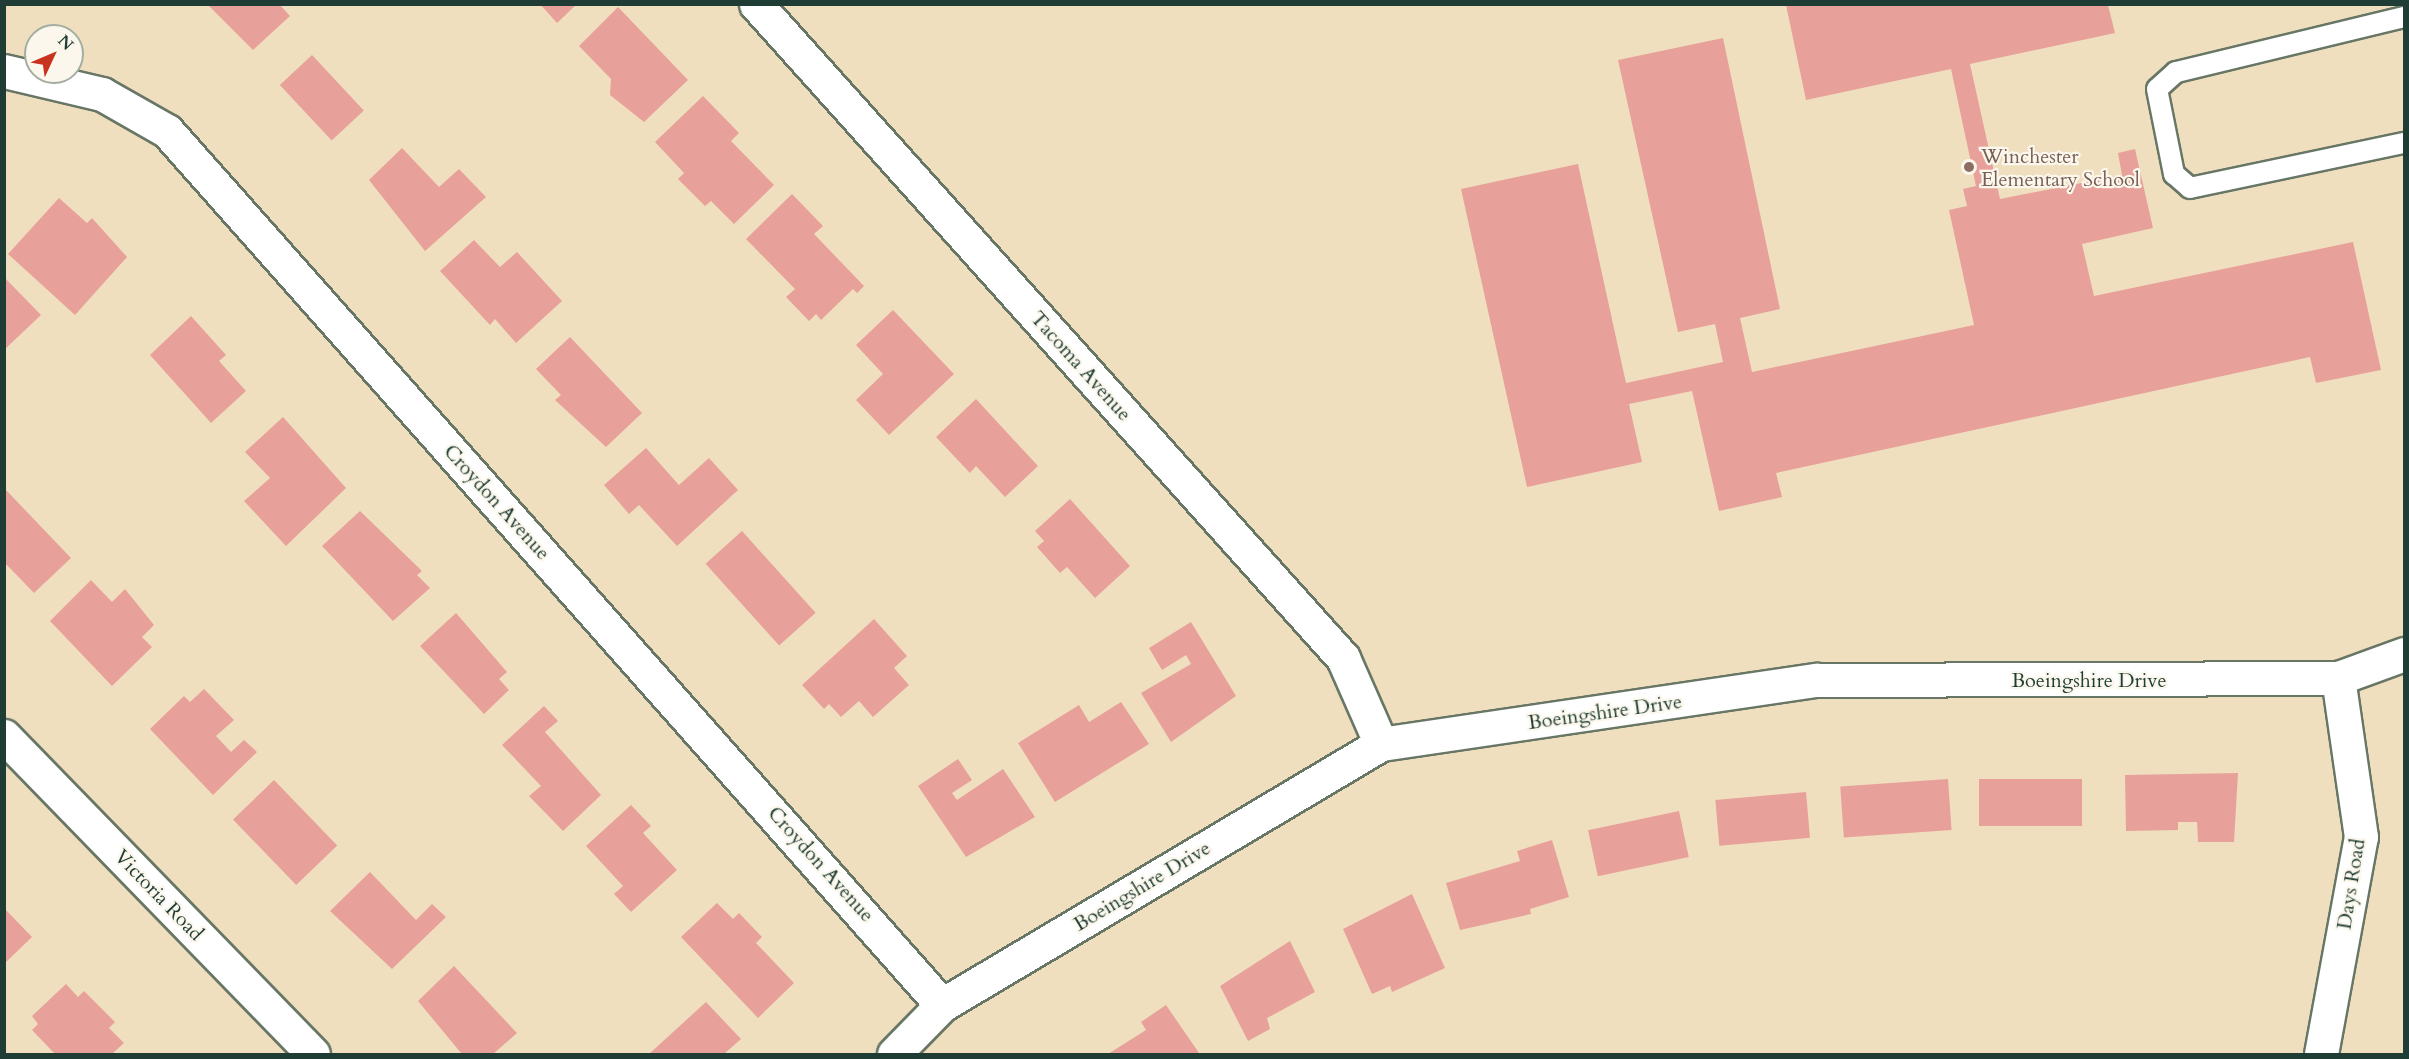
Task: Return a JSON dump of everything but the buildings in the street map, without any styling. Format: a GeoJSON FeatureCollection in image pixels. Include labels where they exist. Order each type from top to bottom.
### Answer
{"type":"FeatureCollection","features":[{"type":"Feature","properties":{"kind":"street","name":"Tacoma Avenue"},"geometry":{"type":"LineString","coordinates":[[756,4],[1343,658],[1381,744]]}},
{"type":"Feature","properties":{"kind":"street","name":"Croydon Avenue"},"geometry":{"type":"LineString","coordinates":[[4,71],[102,94],[167,131],[942,1005]]}},
{"type":"Feature","properties":{"kind":"street","name":"Boeingshire Drive"},"geometry":{"type":"LineString","coordinates":[[894,1054],[942,1005],[1381,744],[1816,680],[2338,678],[2404,654]]}},
{"type":"Feature","properties":{"kind":"street","name":"Days Road"},"geometry":{"type":"LineString","coordinates":[[2321,1054],[2361,837],[2338,678]]}},
{"type":"Feature","properties":{"kind":"street","name":"Victoria Road"},"geometry":{"type":"LineString","coordinates":[[4,736],[313,1054]]}},
{"type":"Feature","properties":{"kind":"lane"},"geometry":{"type":"LineString","coordinates":[[2404,16],[2176,72],[2157,89],[2174,174],[2190,188],[2404,143]]}},
{"type":"Feature","properties":{"kind":"place","name":"Winchester Elementary School"},"geometry":{"type":"Point","coordinates":[1969,167]}}]}
